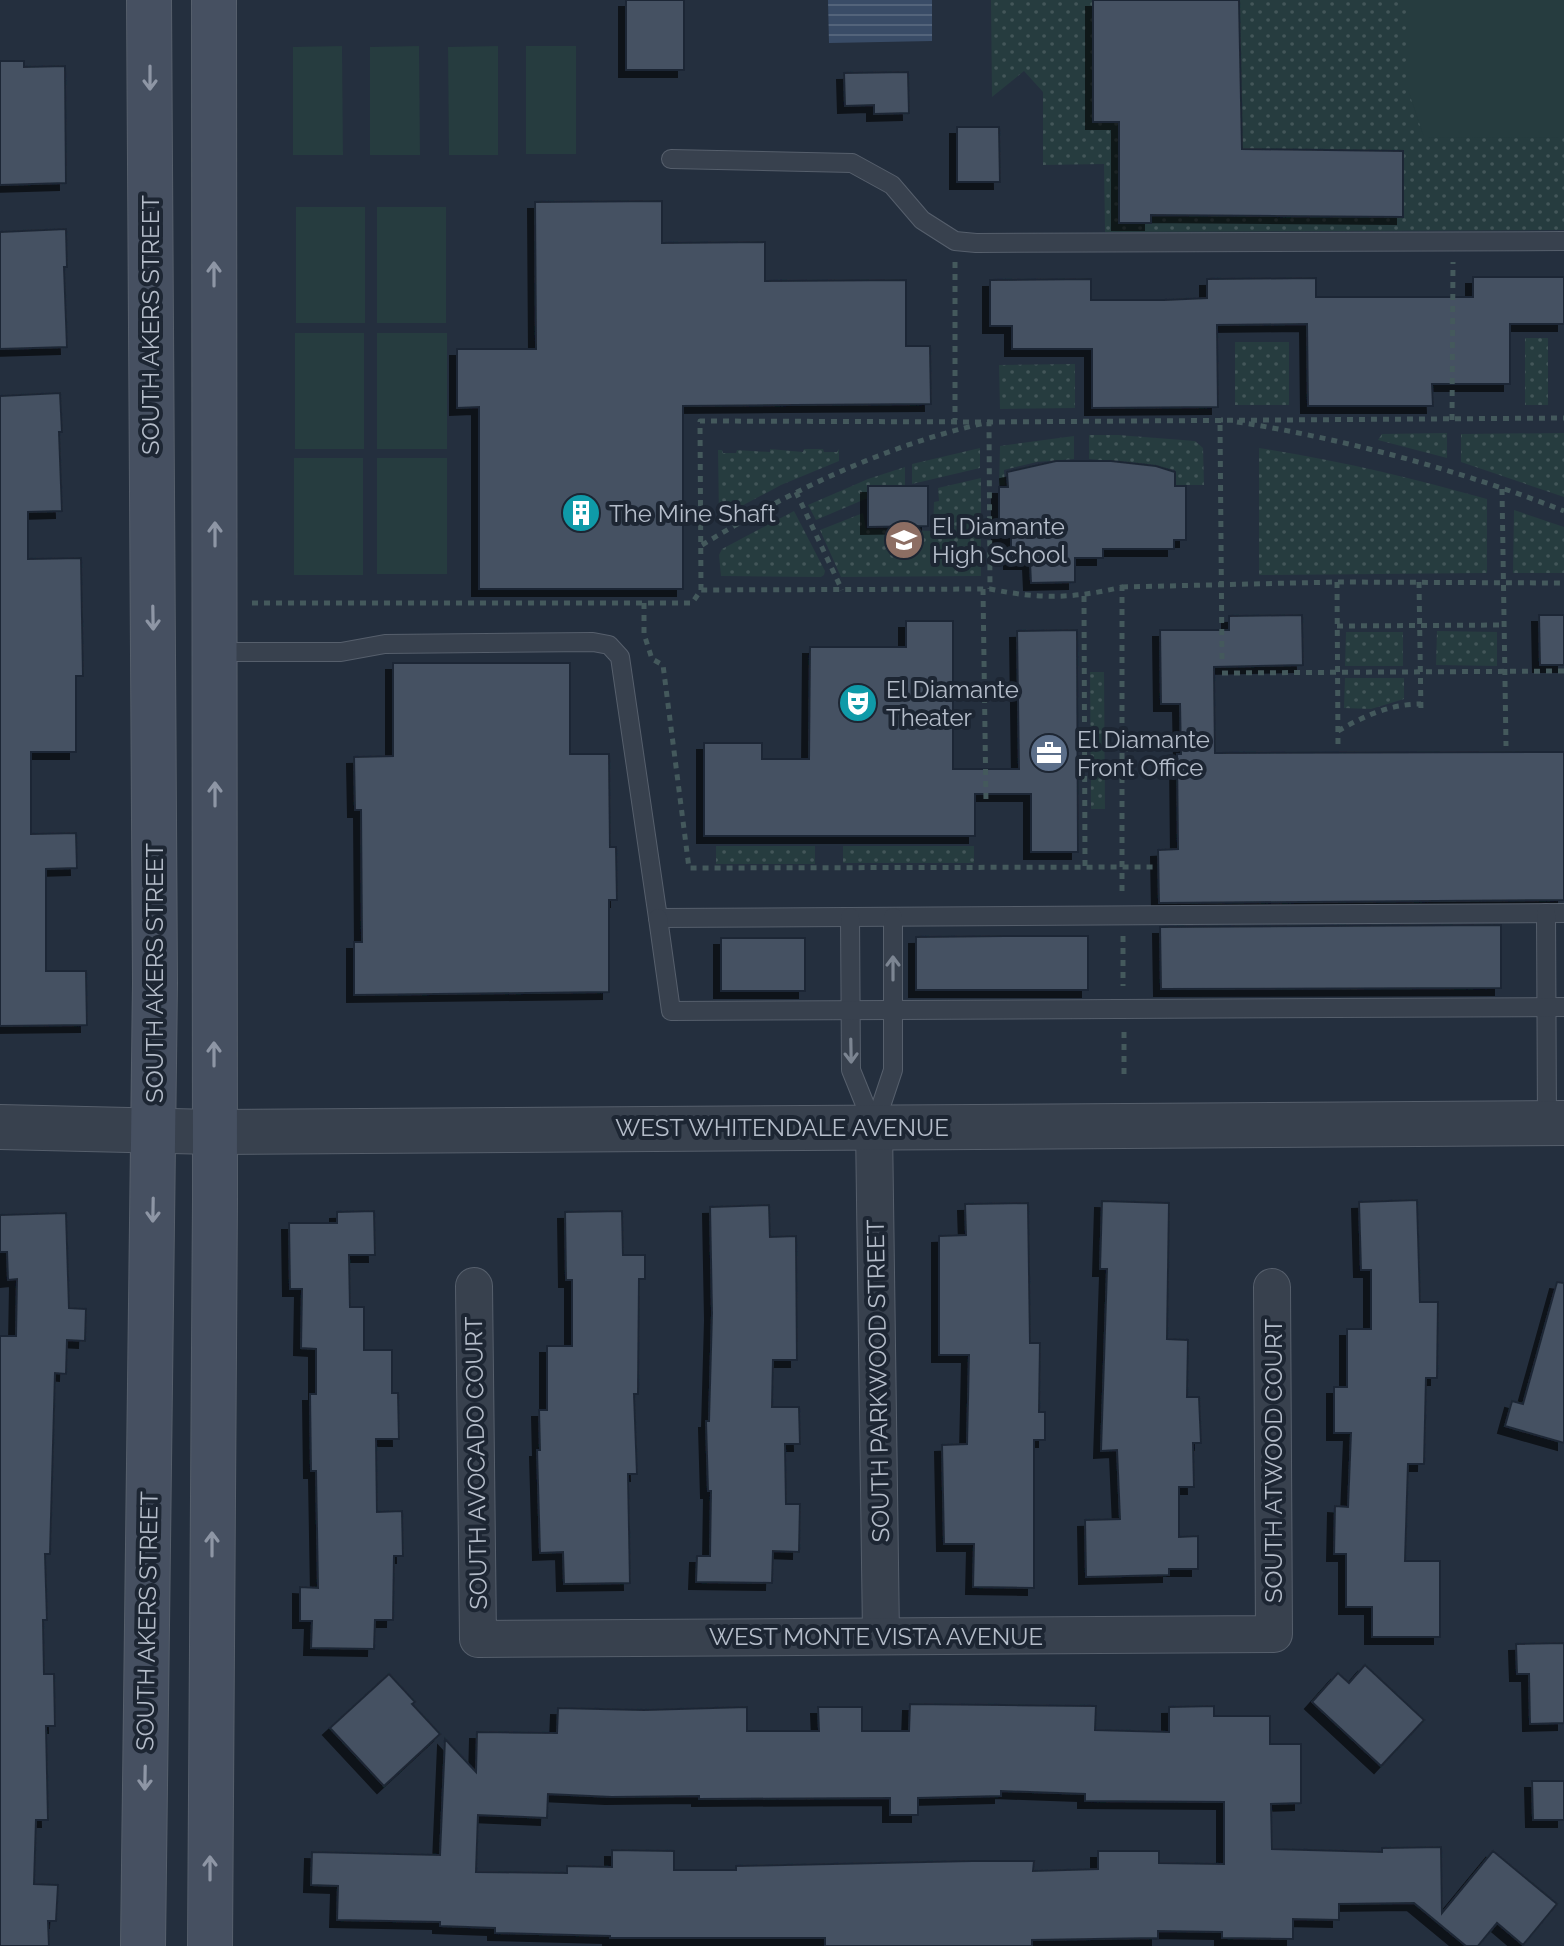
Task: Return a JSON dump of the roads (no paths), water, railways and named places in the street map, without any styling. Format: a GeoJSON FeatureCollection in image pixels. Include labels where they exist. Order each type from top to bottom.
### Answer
{"type":"FeatureCollection","features":[{"type":"Feature","properties":{"kind":"main road","name":"SOUTH AKERS STREET"},"geometry":{"type":"LineString","coordinates":[[143,1946],[155,967],[149,0]]}},
{"type":"Feature","properties":{"kind":"main road"},"geometry":{"type":"LineString","coordinates":[[210,1946],[214,0]]}},
{"type":"Feature","properties":{"kind":"street","name":"WEST WHITENDALE AVENUE"},"geometry":{"type":"LineString","coordinates":[[0,1127],[214,1132],[1555,1123]]}},
{"type":"Feature","properties":{"kind":"street","name":"SOUTH PARKWOOD STREET"},"geometry":{"type":"LineString","coordinates":[[874,1127],[881,1635]]}},
{"type":"Feature","properties":{"kind":"street","name":"SOUTH AVOCADO COURT"},"geometry":{"type":"LineString","coordinates":[[474,1286],[478,1639]]}},
{"type":"Feature","properties":{"kind":"street","name":"SOUTH ATWOOD COURT"},"geometry":{"type":"LineString","coordinates":[[1272,1287],[1274,1634]]}},
{"type":"Feature","properties":{"kind":"street","name":"WEST MONTE VISTA AVENUE"},"geometry":{"type":"LineString","coordinates":[[478,1639],[1274,1634]]}},
{"type":"Feature","properties":{"kind":"lane"},"geometry":{"type":"LineString","coordinates":[[671,159],[852,163],[892,185],[922,220],[955,241],[1564,241]]}},
{"type":"Feature","properties":{"kind":"lane"},"geometry":{"type":"LineString","coordinates":[[215,652],[341,652],[385,644],[593,642],[609,645],[620,657],[671,1011],[1556,1007]]}},
{"type":"Feature","properties":{"kind":"lane"},"geometry":{"type":"LineString","coordinates":[[658,918],[1555,913],[1555,1123]]}},
{"type":"Feature","properties":{"kind":"lane"},"geometry":{"type":"LineString","coordinates":[[850,917],[851,1070],[874,1127]]}},
{"type":"Feature","properties":{"kind":"lane"},"geometry":{"type":"LineString","coordinates":[[874,1127],[893,1070],[893,917]]}},
{"type":"Feature","properties":{"kind":"water"},"geometry":{"type":"Polygon","coordinates":[[[828,0],[932,0],[932,41],[829,43],[828,0]]]}},
{"type":"Feature","properties":{"kind":"place","name":"The Mine Shaft"},"geometry":{"type":"Point","coordinates":[581,513]}},
{"type":"Feature","properties":{"kind":"place","name":"El Diamante High School"},"geometry":{"type":"Point","coordinates":[904,540]}},
{"type":"Feature","properties":{"kind":"place","name":"El Diamante Theater"},"geometry":{"type":"Point","coordinates":[858,703]}},
{"type":"Feature","properties":{"kind":"place","name":"El Diamante Front Office"},"geometry":{"type":"Point","coordinates":[1049,753]}}]}
